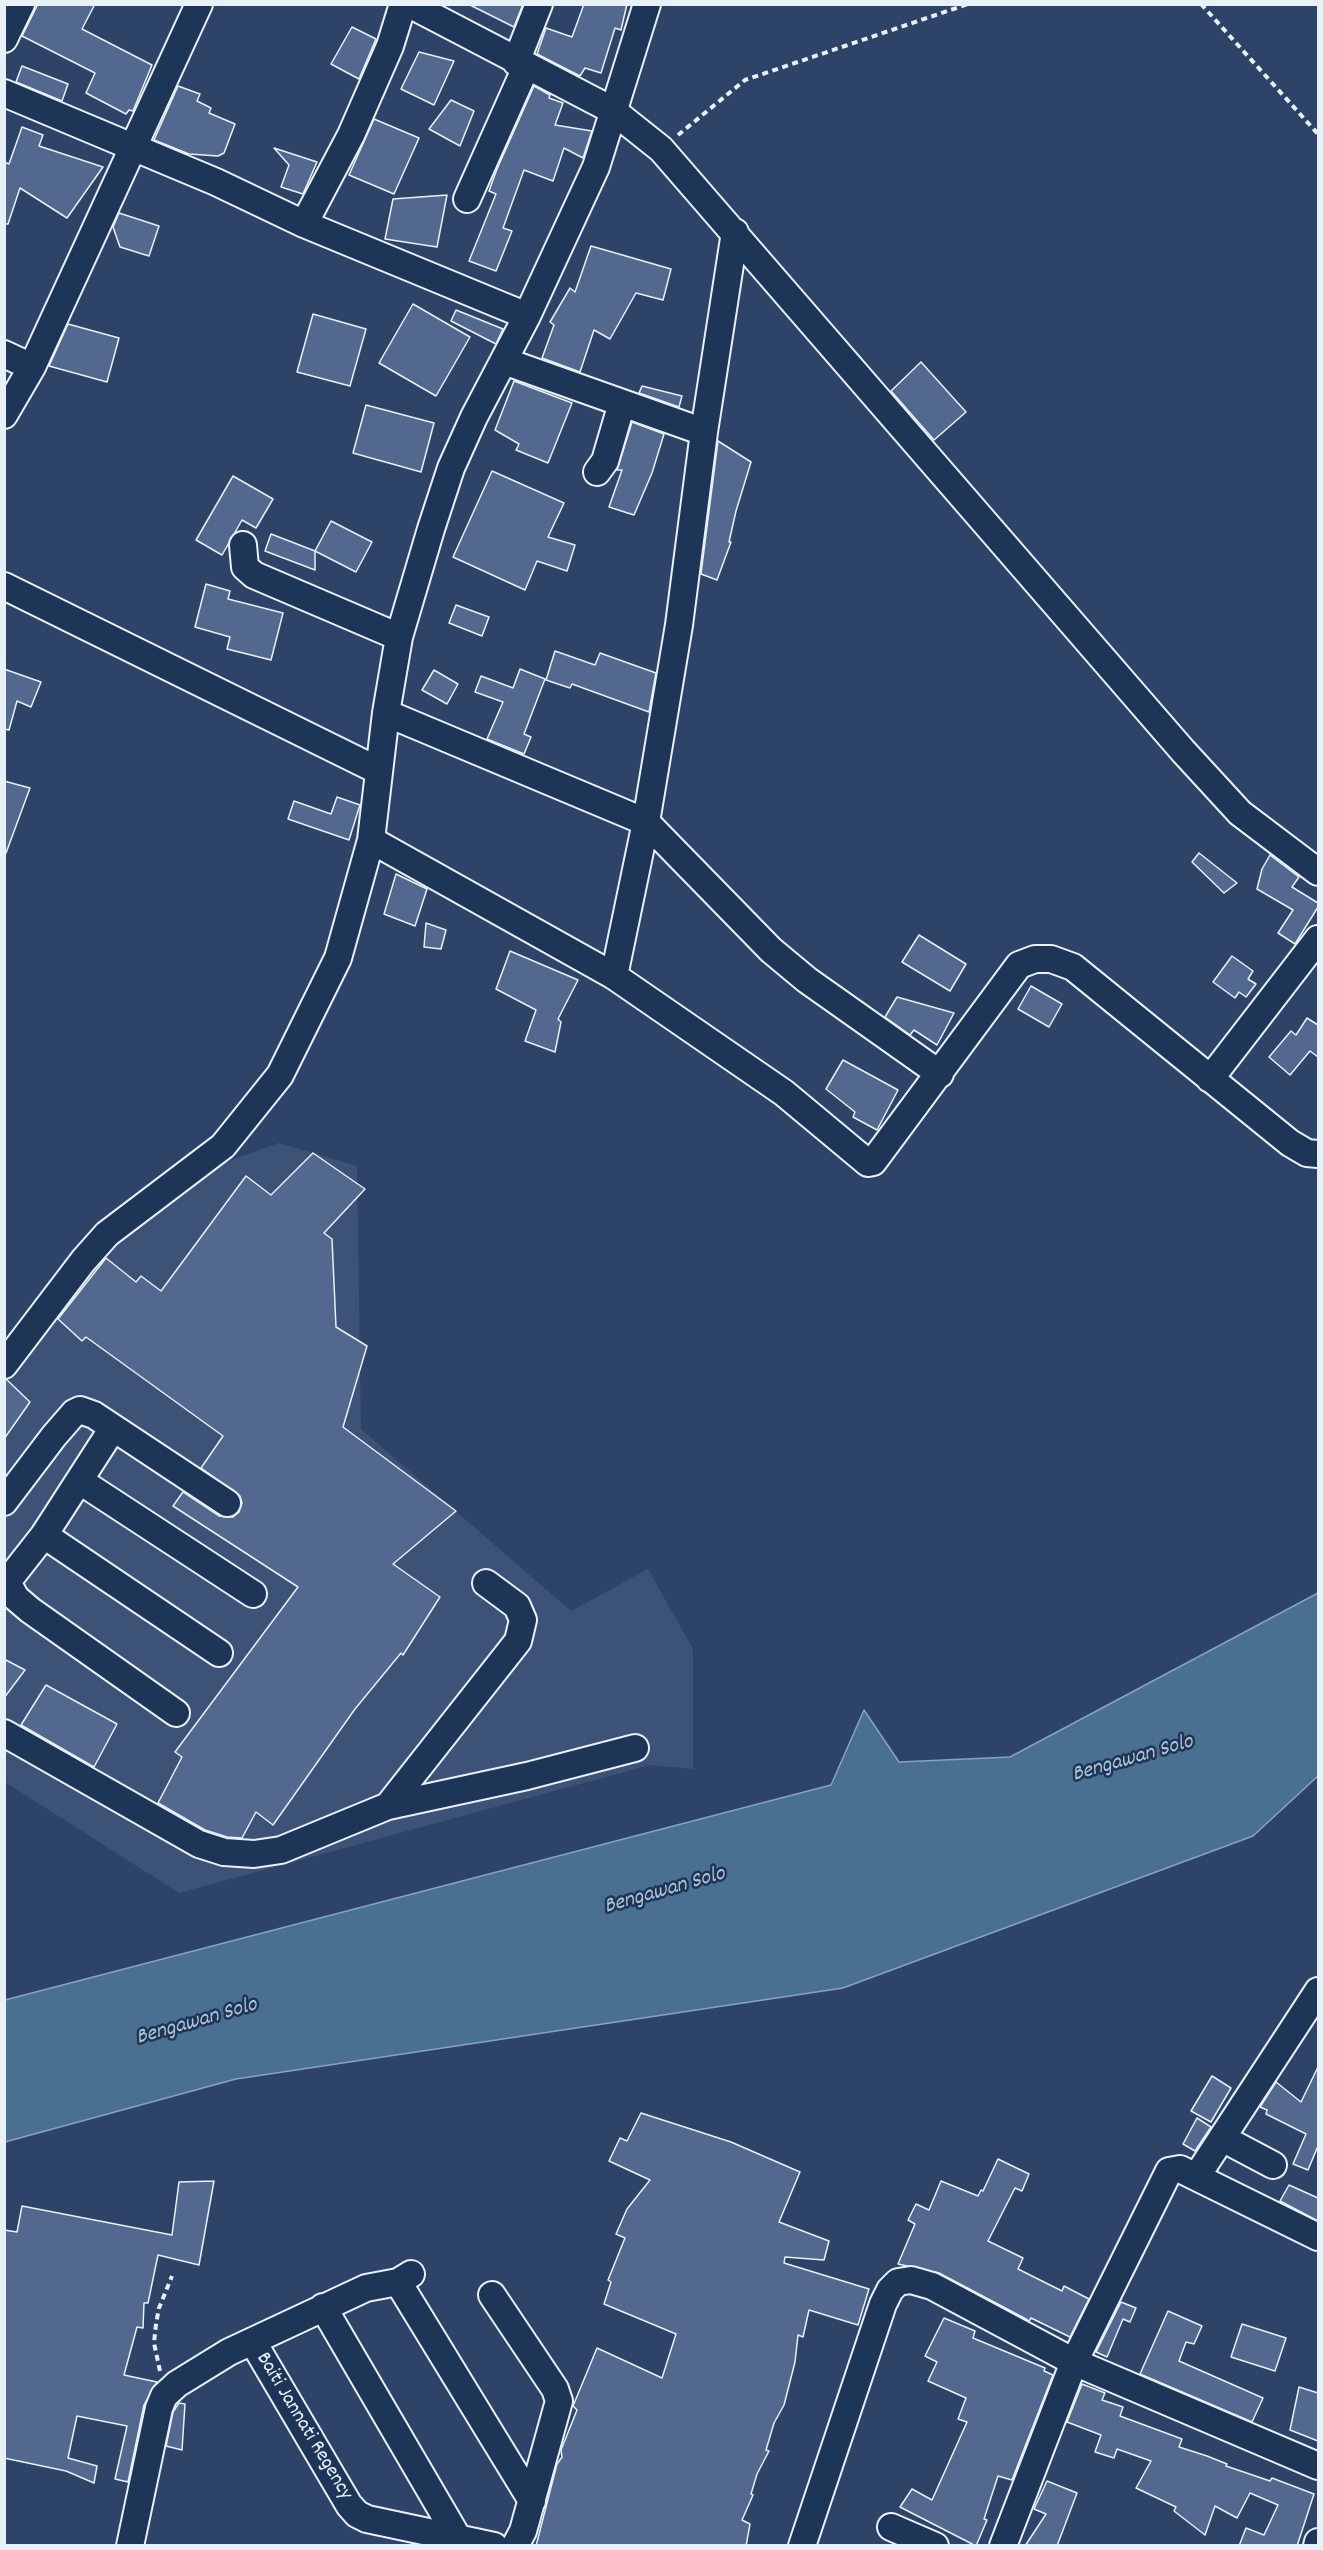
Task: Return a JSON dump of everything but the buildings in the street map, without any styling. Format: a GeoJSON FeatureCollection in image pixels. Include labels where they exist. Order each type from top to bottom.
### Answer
{"type":"FeatureCollection","features":[{"type":"Feature","properties":{"kind":"street"},"geometry":{"type":"LineString","coordinates":[[4,39],[21,4]]}},
{"type":"Feature","properties":{"kind":"street"},"geometry":{"type":"LineString","coordinates":[[4,415],[32,367],[199,4]]}},
{"type":"Feature","properties":{"kind":"street"},"geometry":{"type":"LineString","coordinates":[[304,224],[351,135],[390,46],[403,4]]}},
{"type":"Feature","properties":{"kind":"street"},"geometry":{"type":"LineString","coordinates":[[409,4],[612,110],[661,149],[1190,759],[1240,813],[1318,872]]}},
{"type":"Feature","properties":{"kind":"street"},"geometry":{"type":"LineString","coordinates":[[467,199],[521,64],[539,4]]}},
{"type":"Feature","properties":{"kind":"street"},"geometry":{"type":"LineString","coordinates":[[4,1365],[83,1261],[107,1234],[224,1146],[280,1075],[338,958],[371,840],[386,713],[399,636],[451,468],[527,316],[596,167],[647,4]]}},
{"type":"Feature","properties":{"kind":"street"},"geometry":{"type":"LineString","coordinates":[[4,93],[216,182],[304,224],[527,316]]}},
{"type":"Feature","properties":{"kind":"street"},"geometry":{"type":"LineString","coordinates":[[614,976],[646,822],[679,625],[704,432],[735,232]]}},
{"type":"Feature","properties":{"kind":"street"},"geometry":{"type":"LineString","coordinates":[[4,354],[32,367]]}},
{"type":"Feature","properties":{"kind":"street"},"geometry":{"type":"LineString","coordinates":[[504,361],[704,432]]}},
{"type":"Feature","properties":{"kind":"street"},"geometry":{"type":"LineString","coordinates":[[597,472],[605,461],[622,403]]}},
{"type":"Feature","properties":{"kind":"street"},"geometry":{"type":"LineString","coordinates":[[243,545],[245,567],[254,575],[399,636]]}},
{"type":"Feature","properties":{"kind":"street"},"geometry":{"type":"LineString","coordinates":[[4,586],[379,771]]}},
{"type":"Feature","properties":{"kind":"street"},"geometry":{"type":"LineString","coordinates":[[386,713],[646,822],[771,950],[807,980],[940,1074]]}},
{"type":"Feature","properties":{"kind":"street"},"geometry":{"type":"LineString","coordinates":[[371,840],[614,976],[784,1093],[868,1163],[873,1162],[1019,965],[1035,959],[1051,958],[1073,968],[1290,1143],[1307,1154],[1318,1154]]}},
{"type":"Feature","properties":{"kind":"street"},"geometry":{"type":"LineString","coordinates":[[1210,1079],[1318,939]]}},
{"type":"Feature","properties":{"kind":"street"},"geometry":{"type":"LineString","coordinates":[[4,1502],[74,1413],[87,1411],[227,1503]]}},
{"type":"Feature","properties":{"kind":"street"},"geometry":{"type":"LineString","coordinates":[[113,1428],[44,1535],[7,1582],[16,1598],[176,1713]]}},
{"type":"Feature","properties":{"kind":"street"},"geometry":{"type":"LineString","coordinates":[[80,1480],[253,1594]]}},
{"type":"Feature","properties":{"kind":"street"},"geometry":{"type":"LineString","coordinates":[[44,1535],[219,1653]]}},
{"type":"Feature","properties":{"kind":"street"},"geometry":{"type":"LineString","coordinates":[[388,1806],[518,1641],[523,1620],[517,1606],[486,1583]]}},
{"type":"Feature","properties":{"kind":"street"},"geometry":{"type":"LineString","coordinates":[[4,1733],[199,1844],[224,1852],[254,1854],[281,1850],[388,1806],[526,1776],[635,1748]]}},
{"type":"Feature","properties":{"kind":"street"},"geometry":{"type":"LineString","coordinates":[[1197,2176],[1222,2138],[1311,2018],[1318,1991]]}},
{"type":"Feature","properties":{"kind":"street"},"geometry":{"type":"LineString","coordinates":[[1222,2138],[1273,2165]]}},
{"type":"Feature","properties":{"kind":"street"},"geometry":{"type":"LineString","coordinates":[[1003,2546],[1074,2362],[1169,2171],[1176,2168],[1197,2176],[1318,2237]]}},
{"type":"Feature","properties":{"kind":"street","name":"Baiti Jannati Regency"},"geometry":{"type":"LineString","coordinates":[[164,2396],[177,2384],[229,2352],[366,2288],[404,2278],[532,2501]]}},
{"type":"Feature","properties":{"kind":"street"},"geometry":{"type":"LineString","coordinates":[[802,2546],[883,2304],[890,2290],[898,2282],[910,2280],[932,2286],[1074,2362],[1318,2466]]}},
{"type":"Feature","properties":{"kind":"street"},"geometry":{"type":"LineString","coordinates":[[492,2295],[555,2389],[559,2401],[523,2531],[515,2546]]}},
{"type":"Feature","properties":{"kind":"street"},"geometry":{"type":"LineString","coordinates":[[323,2307],[458,2538]]}},
{"type":"Feature","properties":{"kind":"street","name":"Baiti Jannati Regency"},"geometry":{"type":"LineString","coordinates":[[253,2342],[349,2505],[357,2514],[367,2519],[494,2546]]}},
{"type":"Feature","properties":{"kind":"street"},"geometry":{"type":"LineString","coordinates":[[130,2546],[159,2408],[164,2396]]}},
{"type":"Feature","properties":{"kind":"street"},"geometry":{"type":"LineString","coordinates":[[891,2527],[935,2546]]}},
{"type":"Feature","properties":{"kind":"path"},"geometry":{"type":"LineString","coordinates":[[661,149],[745,80],[968,4]]}},
{"type":"Feature","properties":{"kind":"path"},"geometry":{"type":"LineString","coordinates":[[1201,4],[1318,134]]}},
{"type":"Feature","properties":{"kind":"path"},"geometry":{"type":"LineString","coordinates":[[164,2396],[154,2343],[159,2308],[172,2276]]}},
{"type":"Feature","properties":{"kind":"shaded area"},"geometry":{"type":"Polygon","coordinates":[[[279,1143],[357,1166],[361,1429],[571,1611],[648,1569],[693,1649],[693,1769],[650,1765],[179,1893],[5,1782],[4,1373],[147,1190],[279,1143]]]}},
{"type":"Feature","properties":{"kind":"water","name":"Bengawan Solo"},"geometry":{"type":"Polygon","coordinates":[[[1318,1593],[1318,1776],[1253,1836],[843,1988],[236,2079],[5,2142],[5,2000],[831,1785],[864,1710],[899,1762],[1010,1757],[1318,1593]]]}}]}
